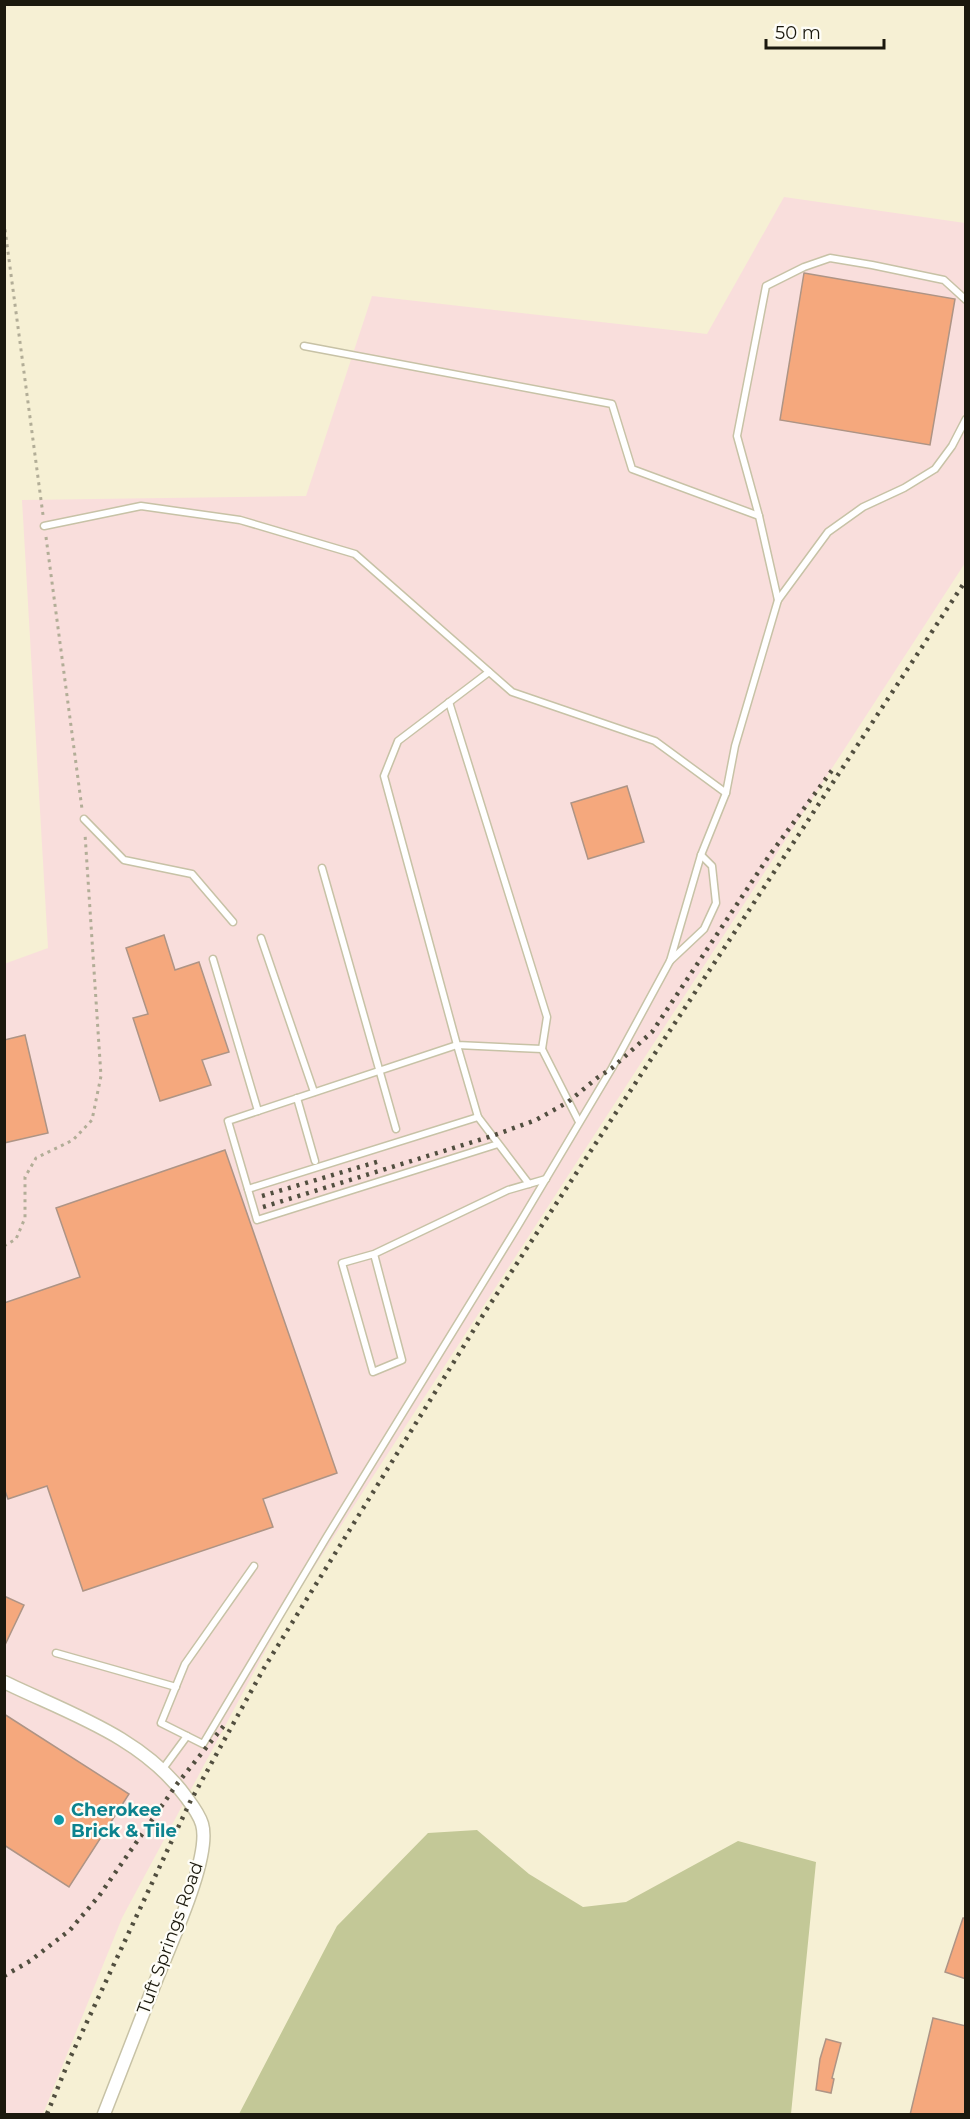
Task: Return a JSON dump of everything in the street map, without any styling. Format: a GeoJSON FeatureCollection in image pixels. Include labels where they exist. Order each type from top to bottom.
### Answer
{"type":"FeatureCollection","features":[{"type":"Feature","properties":{"kind":"street","name":"Tuft Springs Road"},"geometry":{"type":"LineString","coordinates":[[4,1682],[113,1734],[140,1750],[177,1784],[193,1806],[202,1824],[204,1841],[187,1901],[104,2115]]}},
{"type":"Feature","properties":{"kind":"lane"},"geometry":{"type":"LineString","coordinates":[[778,600],[759,516],[737,436],[766,286],[804,267],[830,258],[944,280],[966,300]]}},
{"type":"Feature","properties":{"kind":"lane"},"geometry":{"type":"LineString","coordinates":[[304,346],[612,404],[632,469],[759,516]]}},
{"type":"Feature","properties":{"kind":"lane"},"geometry":{"type":"LineString","coordinates":[[254,1566],[185,1664],[161,1723],[203,1744],[546,1179],[612,1068],[670,961],[701,855],[726,793],[735,746],[778,600],[828,532],[863,507],[904,488],[935,469],[952,446],[966,419]]}},
{"type":"Feature","properties":{"kind":"lane"},"geometry":{"type":"LineString","coordinates":[[44,526],[141,506],[240,520],[355,554],[512,692],[655,741],[726,793]]}},
{"type":"Feature","properties":{"kind":"lane"},"geometry":{"type":"LineString","coordinates":[[489,672],[398,741],[384,776],[478,1117],[529,1184]]}},
{"type":"Feature","properties":{"kind":"lane"},"geometry":{"type":"LineString","coordinates":[[449,702],[547,1017],[542,1049],[579,1122]]}},
{"type":"Feature","properties":{"kind":"lane"},"geometry":{"type":"LineString","coordinates":[[84,819],[124,860],[192,874],[233,922]]}},
{"type":"Feature","properties":{"kind":"lane"},"geometry":{"type":"LineString","coordinates":[[670,961],[704,929],[716,903],[712,866],[701,855]]}},
{"type":"Feature","properties":{"kind":"lane"},"geometry":{"type":"LineString","coordinates":[[322,868],[396,1129]]}},
{"type":"Feature","properties":{"kind":"lane"},"geometry":{"type":"LineString","coordinates":[[261,938],[314,1092]]}},
{"type":"Feature","properties":{"kind":"lane"},"geometry":{"type":"LineString","coordinates":[[213,959],[258,1111]]}},
{"type":"Feature","properties":{"kind":"lane"},"geometry":{"type":"LineString","coordinates":[[498,1144],[257,1220],[228,1122],[457,1045],[542,1049]]}},
{"type":"Feature","properties":{"kind":"lane"},"geometry":{"type":"LineString","coordinates":[[297,1098],[315,1161]]}},
{"type":"Feature","properties":{"kind":"lane"},"geometry":{"type":"LineString","coordinates":[[248,1189],[478,1117]]}},
{"type":"Feature","properties":{"kind":"lane"},"geometry":{"type":"LineString","coordinates":[[374,1254],[402,1360],[373,1372],[342,1263],[374,1254],[508,1190],[546,1179]]}},
{"type":"Feature","properties":{"kind":"lane"},"geometry":{"type":"LineString","coordinates":[[56,1653],[176,1687]]}},
{"type":"Feature","properties":{"kind":"lane"},"geometry":{"type":"LineString","coordinates":[[162,1770],[187,1736]]}},
{"type":"Feature","properties":{"kind":"path"},"geometry":{"type":"LineString","coordinates":[[4,222],[84,819],[101,1076],[92,1120],[73,1140],[36,1158],[25,1177],[25,1218],[16,1239],[4,1246]]}},
{"type":"Feature","properties":{"kind":"shaded area","name":"Cherokee Brick & Tile"},"geometry":{"type":"Polygon","coordinates":[[[784,197],[965,223],[965,563],[291,1603],[122,1918],[43,2114],[5,2114],[4,964],[48,948],[22,500],[306,496],[372,296],[707,334],[784,197]]]}},
{"type":"Feature","properties":{"kind":"green space"},"geometry":{"type":"Polygon","coordinates":[[[477,1830],[529,1874],[583,1907],[626,1902],[738,1841],[816,1862],[791,2114],[239,2114],[337,1926],[428,1833],[477,1830]]]}},
{"type":"Feature","properties":{"kind":"building"},"geometry":{"type":"Polygon","coordinates":[[[804,273],[955,299],[930,445],[780,420],[804,273]]]}},
{"type":"Feature","properties":{"kind":"building"},"geometry":{"type":"Polygon","coordinates":[[[627,786],[644,842],[588,859],[571,803],[627,786]]]}},
{"type":"Feature","properties":{"kind":"building"},"geometry":{"type":"Polygon","coordinates":[[[164,935],[175,970],[199,962],[229,1052],[202,1060],[211,1085],[160,1101],[133,1018],[148,1014],[126,948],[164,935]]]}},
{"type":"Feature","properties":{"kind":"building"},"geometry":{"type":"Polygon","coordinates":[[[25,1035],[48,1133],[4,1143],[4,1040],[25,1035]]]}},
{"type":"Feature","properties":{"kind":"building"},"geometry":{"type":"Polygon","coordinates":[[[225,1150],[337,1473],[263,1499],[273,1527],[83,1591],[47,1486],[8,1499],[4,1488],[4,1303],[80,1277],[56,1208],[225,1150]]]}},
{"type":"Feature","properties":{"kind":"building"},"geometry":{"type":"Polygon","coordinates":[[[4,1596],[24,1605],[4,1647],[4,1596]]]}},
{"type":"Feature","properties":{"kind":"building","name":"Cherokee Brick & Tile"},"geometry":{"type":"Polygon","coordinates":[[[4,1714],[129,1794],[69,1887],[4,1845],[4,1714]]]}},
{"type":"Feature","properties":{"kind":"building"},"geometry":{"type":"Polygon","coordinates":[[[963,1918],[966,1918],[966,1979],[945,1972],[963,1918]]]}},
{"type":"Feature","properties":{"kind":"building"},"geometry":{"type":"Polygon","coordinates":[[[933,2018],[966,2026],[966,2115],[910,2115],[933,2018]]]}},
{"type":"Feature","properties":{"kind":"building"},"geometry":{"type":"Polygon","coordinates":[[[826,2039],[841,2043],[832,2078],[834,2079],[831,2093],[816,2090],[820,2059],[826,2039]]]}},
{"type":"Feature","properties":{"kind":"railway"},"geometry":{"type":"LineString","coordinates":[[47,2114],[70,2058],[190,1802],[264,1668],[483,1315],[966,580]]}},
{"type":"Feature","properties":{"kind":"railway"},"geometry":{"type":"LineString","coordinates":[[263,1207],[492,1136],[536,1120],[568,1102],[612,1068],[652,1032],[769,856],[833,769]]}},
{"type":"Feature","properties":{"kind":"railway"},"geometry":{"type":"LineString","coordinates":[[262,1196],[380,1161]]}},
{"type":"Feature","properties":{"kind":"railway"},"geometry":{"type":"LineString","coordinates":[[4,1976],[30,1961],[70,1930],[99,1896],[177,1784],[226,1723]]}},
{"type":"Feature","properties":{"kind":"place","name":"Cherokee Brick & Tile"},"geometry":{"type":"Point","coordinates":[59,1820]}}]}
